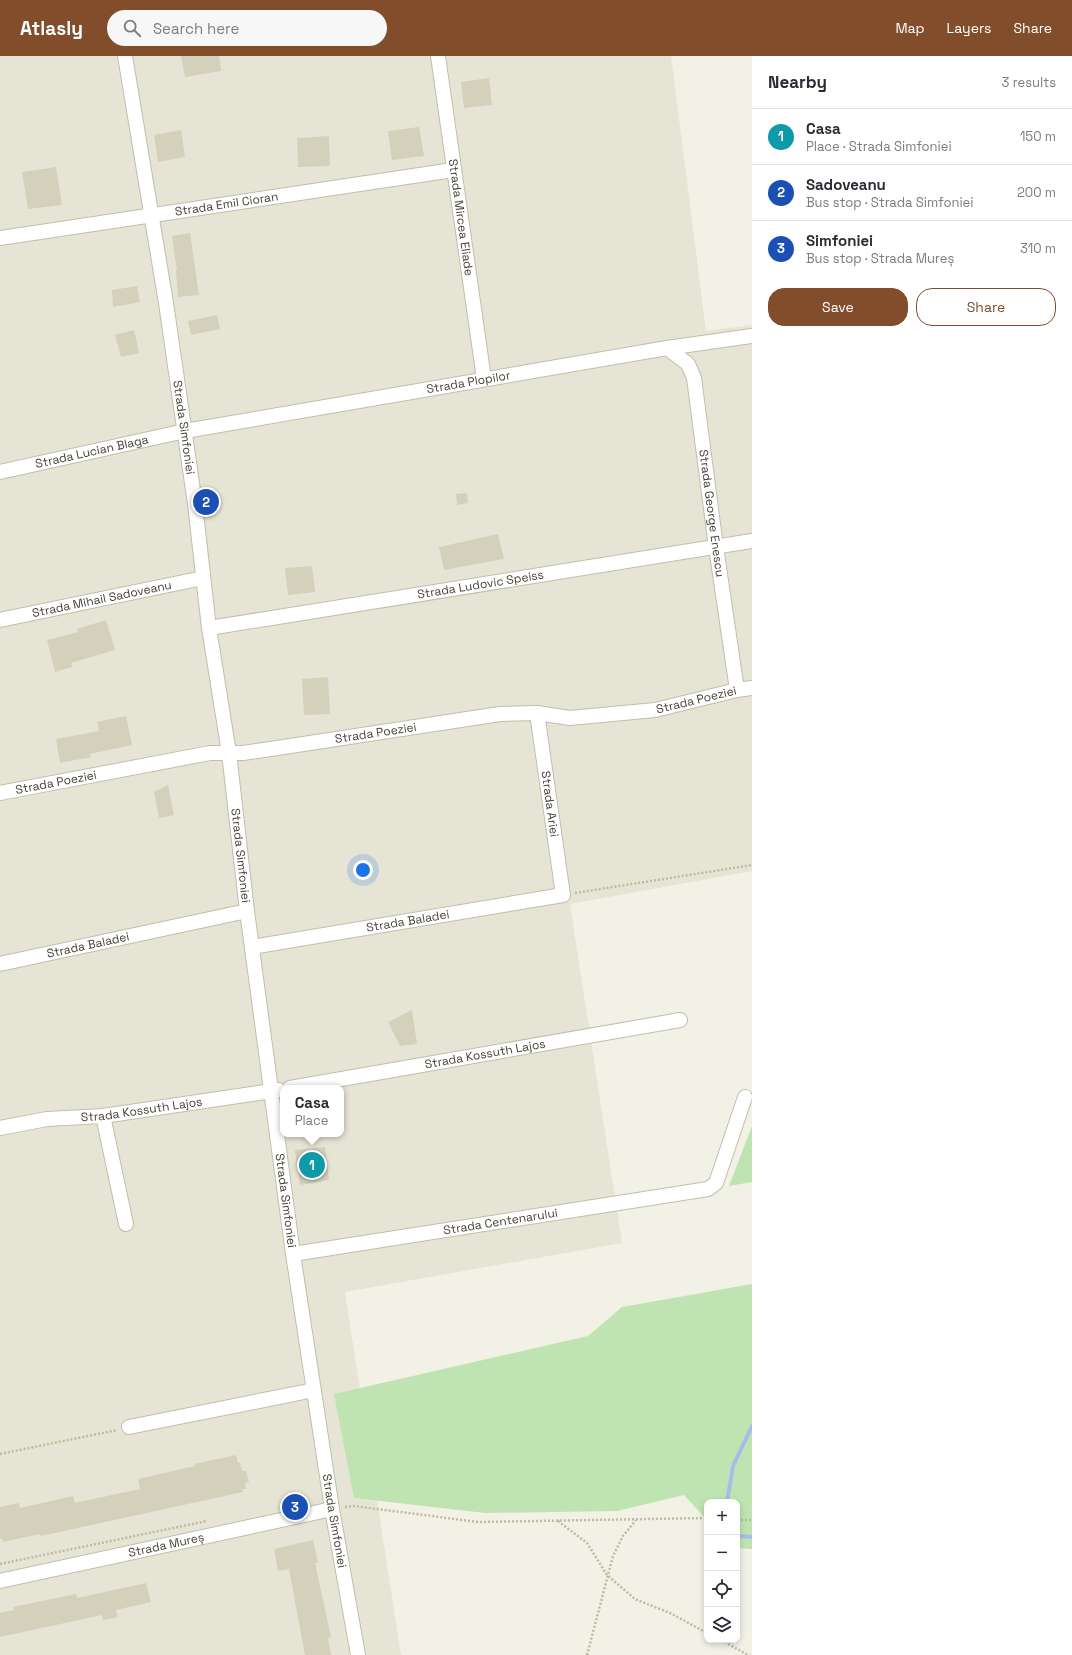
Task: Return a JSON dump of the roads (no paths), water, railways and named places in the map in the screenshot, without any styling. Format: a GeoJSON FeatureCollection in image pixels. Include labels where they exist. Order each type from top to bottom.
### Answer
{"type":"FeatureCollection","features":[{"type":"Feature","properties":{"kind":"street","name":"Strada Simfoniei"},"geometry":{"type":"LineString","coordinates":[[125,56],[166,303],[210,628],[229,753],[252,948],[277,1090],[280,1121]]}},
{"type":"Feature","properties":{"kind":"street","name":"Strada Mircea Eliade"},"geometry":{"type":"LineString","coordinates":[[438,56],[453,170],[484,379]]}},
{"type":"Feature","properties":{"kind":"street","name":"Strada Emil Cioran"},"geometry":{"type":"LineString","coordinates":[[0,238],[453,170]]}},
{"type":"Feature","properties":{"kind":"street","name":"Strada Plopilor"},"geometry":{"type":"LineString","coordinates":[[184,431],[667,348],[752,336]]}},
{"type":"Feature","properties":{"kind":"street","name":"Strada George Enescu"},"geometry":{"type":"LineString","coordinates":[[667,348],[688,364],[694,378],[737,690]]}},
{"type":"Feature","properties":{"kind":"street","name":"Strada Lucian Blaga"},"geometry":{"type":"LineString","coordinates":[[0,472],[184,431]]}},
{"type":"Feature","properties":{"kind":"street","name":"Strada Ludovic Speiss"},"geometry":{"type":"LineString","coordinates":[[210,628],[752,541]]}},
{"type":"Feature","properties":{"kind":"street","name":"Strada Mihail Sadoveanu"},"geometry":{"type":"LineString","coordinates":[[0,620],[204,578]]}},
{"type":"Feature","properties":{"kind":"street","name":"Strada Poeziei"},"geometry":{"type":"LineString","coordinates":[[0,793],[210,753],[264,750],[500,714],[537,713],[570,718],[655,710],[737,690],[752,688]]}},
{"type":"Feature","properties":{"kind":"street","name":"Strada Ariei"},"geometry":{"type":"LineString","coordinates":[[537,713],[563,895]]}},
{"type":"Feature","properties":{"kind":"street","name":"Strada Baladei"},"geometry":{"type":"LineString","coordinates":[[252,948],[563,895]]}},
{"type":"Feature","properties":{"kind":"street","name":"Strada Baladei"},"geometry":{"type":"LineString","coordinates":[[0,964],[247,911]]}},
{"type":"Feature","properties":{"kind":"street","name":"Strada Kossuth Lajos"},"geometry":{"type":"LineString","coordinates":[[307,1085],[680,1020]]}},
{"type":"Feature","properties":{"kind":"street","name":"Strada Kossuth Lajos"},"geometry":{"type":"LineString","coordinates":[[0,1128],[47,1119],[103,1116],[277,1090]]}},
{"type":"Feature","properties":{"kind":"street","name":"Strada Centenarului"},"geometry":{"type":"LineString","coordinates":[[293,1254],[708,1189],[716,1183],[745,1097]]}},
{"type":"Feature","properties":{"kind":"street"},"geometry":{"type":"LineString","coordinates":[[103,1116],[126,1224]]}},
{"type":"Feature","properties":{"kind":"street","name":"Strada Simfoniei"},"geometry":{"type":"LineString","coordinates":[[282,1137],[293,1254],[332,1509],[358,1655]]}},
{"type":"Feature","properties":{"kind":"street"},"geometry":{"type":"LineString","coordinates":[[129,1427],[314,1390]]}},
{"type":"Feature","properties":{"kind":"street","name":"Strada Mureș"},"geometry":{"type":"LineString","coordinates":[[0,1581],[332,1509]]}},
{"type":"Feature","properties":{"kind":"waterway"},"geometry":{"type":"LineString","coordinates":[[728,1499],[733,1466],[752,1426]]}},
{"type":"Feature","properties":{"kind":"waterway"},"geometry":{"type":"LineString","coordinates":[[738,1535],[752,1537]]}},
{"type":"Feature","properties":{"kind":"place","name":"Sadoveanu"},"geometry":{"type":"Point","coordinates":[206,502]}},
{"type":"Feature","properties":{"kind":"place","name":"Casa"},"geometry":{"type":"Point","coordinates":[312,1165]}},
{"type":"Feature","properties":{"kind":"place","name":"Simfoniei"},"geometry":{"type":"Point","coordinates":[295,1507]}}]}
